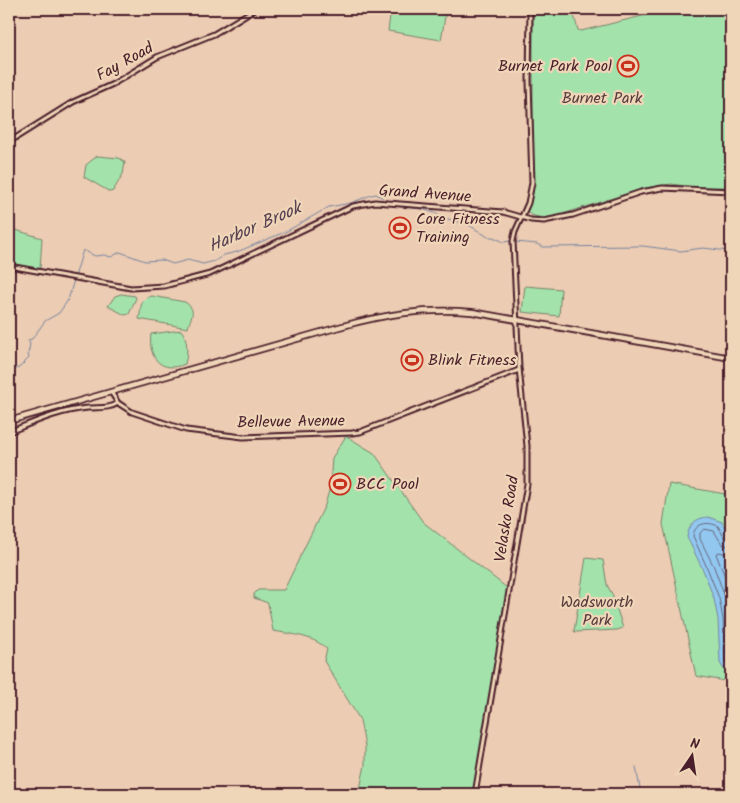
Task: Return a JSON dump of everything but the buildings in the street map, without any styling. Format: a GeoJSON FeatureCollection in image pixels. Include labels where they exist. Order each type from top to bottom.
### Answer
{"type":"FeatureCollection","features":[{"type":"Feature","properties":{"kind":"main road"},"geometry":{"type":"LineString","coordinates":[[9,420],[339,326],[395,313],[451,310],[517,319],[731,358]]}},
{"type":"Feature","properties":{"kind":"street","name":"Fay Road"},"geometry":{"type":"LineString","coordinates":[[9,142],[73,102],[113,84],[157,57],[214,34],[256,9]]}},
{"type":"Feature","properties":{"kind":"street","name":"Velasko Road"},"geometry":{"type":"LineString","coordinates":[[476,794],[527,484],[527,446],[519,370],[513,241],[528,203],[532,184],[529,81],[530,9]]}},
{"type":"Feature","properties":{"kind":"street","name":"Grand Avenue"},"geometry":{"type":"LineString","coordinates":[[9,266],[126,287],[164,286],[190,280],[224,268],[354,206],[375,202],[503,212],[537,221],[554,220],[641,192],[662,188],[731,191]]}},
{"type":"Feature","properties":{"kind":"street","name":"Bellevue Avenue"},"geometry":{"type":"LineString","coordinates":[[111,392],[118,403],[132,412],[177,428],[243,436],[352,434],[519,370]]}},
{"type":"Feature","properties":{"kind":"street"},"geometry":{"type":"LineString","coordinates":[[9,432],[57,414],[83,408],[111,407],[118,403]]}},
{"type":"Feature","properties":{"kind":"green space"},"geometry":{"type":"Polygon","coordinates":[[[391,9],[466,10],[446,11],[441,40],[388,31],[391,9]]]}},
{"type":"Feature","properties":{"kind":"green space","name":"Burnet Park"},"geometry":{"type":"Polygon","coordinates":[[[533,9],[572,9],[578,30],[581,31],[671,9],[731,9],[731,187],[694,187],[671,184],[645,188],[553,217],[539,217],[527,212],[533,193],[533,9]]]}},
{"type":"Feature","properties":{"kind":"green space"},"geometry":{"type":"Polygon","coordinates":[[[97,156],[119,158],[125,162],[123,174],[113,191],[110,192],[84,177],[86,165],[97,156]]]}},
{"type":"Feature","properties":{"kind":"green space"},"geometry":{"type":"Polygon","coordinates":[[[9,228],[42,238],[40,269],[9,263],[9,228]]]}},
{"type":"Feature","properties":{"kind":"green space"},"geometry":{"type":"Polygon","coordinates":[[[525,286],[561,289],[559,316],[522,312],[525,286]]]}},
{"type":"Feature","properties":{"kind":"green space"},"geometry":{"type":"Polygon","coordinates":[[[121,294],[135,296],[136,298],[129,314],[125,315],[108,306],[115,296],[121,294]]]}},
{"type":"Feature","properties":{"kind":"green space"},"geometry":{"type":"Polygon","coordinates":[[[152,296],[185,302],[189,305],[192,314],[188,328],[139,319],[141,305],[144,300],[152,296]]]}},
{"type":"Feature","properties":{"kind":"green space"},"geometry":{"type":"Polygon","coordinates":[[[181,330],[187,346],[185,364],[176,367],[162,365],[154,356],[151,334],[181,330]]]}},
{"type":"Feature","properties":{"kind":"green space"},"geometry":{"type":"Polygon","coordinates":[[[346,436],[374,453],[423,522],[507,588],[473,794],[359,794],[365,765],[365,746],[360,720],[324,661],[327,649],[309,638],[273,631],[268,603],[254,598],[254,594],[258,590],[284,590],[325,505],[330,487],[332,458],[346,436]]]}},
{"type":"Feature","properties":{"kind":"green space"},"geometry":{"type":"Polygon","coordinates":[[[669,484],[731,495],[731,682],[696,676],[663,524],[669,484]]]}},
{"type":"Feature","properties":{"kind":"green space","name":"Wadsworth Park"},"geometry":{"type":"Polygon","coordinates":[[[586,558],[603,560],[607,585],[612,594],[623,628],[617,630],[574,631],[586,558]]]}},
{"type":"Feature","properties":{"kind":"water"},"geometry":{"type":"Polygon","coordinates":[[[708,517],[722,522],[731,541],[731,673],[723,668],[720,663],[718,619],[714,599],[704,572],[687,537],[693,523],[708,517]]]}},
{"type":"Feature","properties":{"kind":"waterway","name":"Harbor Brook"},"geometry":{"type":"LineString","coordinates":[[9,373],[20,367],[29,358],[30,344],[28,340],[32,339],[45,321],[59,313],[68,300],[83,250],[95,256],[104,255],[111,257],[120,252],[145,261],[162,260],[173,264],[188,260],[203,264],[215,261],[224,255],[237,252],[287,231],[329,207],[351,203],[376,194],[383,198]]}},
{"type":"Feature","properties":{"kind":"waterway","name":"Harbor Brook"},"geometry":{"type":"LineString","coordinates":[[389,204],[422,209],[469,225],[488,237],[504,242],[511,241]]}},
{"type":"Feature","properties":{"kind":"waterway","name":"Harbor Brook"},"geometry":{"type":"LineString","coordinates":[[516,242],[537,244],[542,247],[643,246],[681,251],[703,248],[728,251]]}},
{"type":"Feature","properties":{"kind":"waterway"},"geometry":{"type":"LineString","coordinates":[[636,767],[641,794]]}},
{"type":"Feature","properties":{"kind":"place","name":"Burnet Park Pool"},"geometry":{"type":"Point","coordinates":[628,66]}},
{"type":"Feature","properties":{"kind":"place","name":"Core Fitness Training"},"geometry":{"type":"Point","coordinates":[400,228]}},
{"type":"Feature","properties":{"kind":"place","name":"Blink Fitness"},"geometry":{"type":"Point","coordinates":[412,360]}},
{"type":"Feature","properties":{"kind":"place","name":"BCC Pool"},"geometry":{"type":"Point","coordinates":[340,484]}}]}
